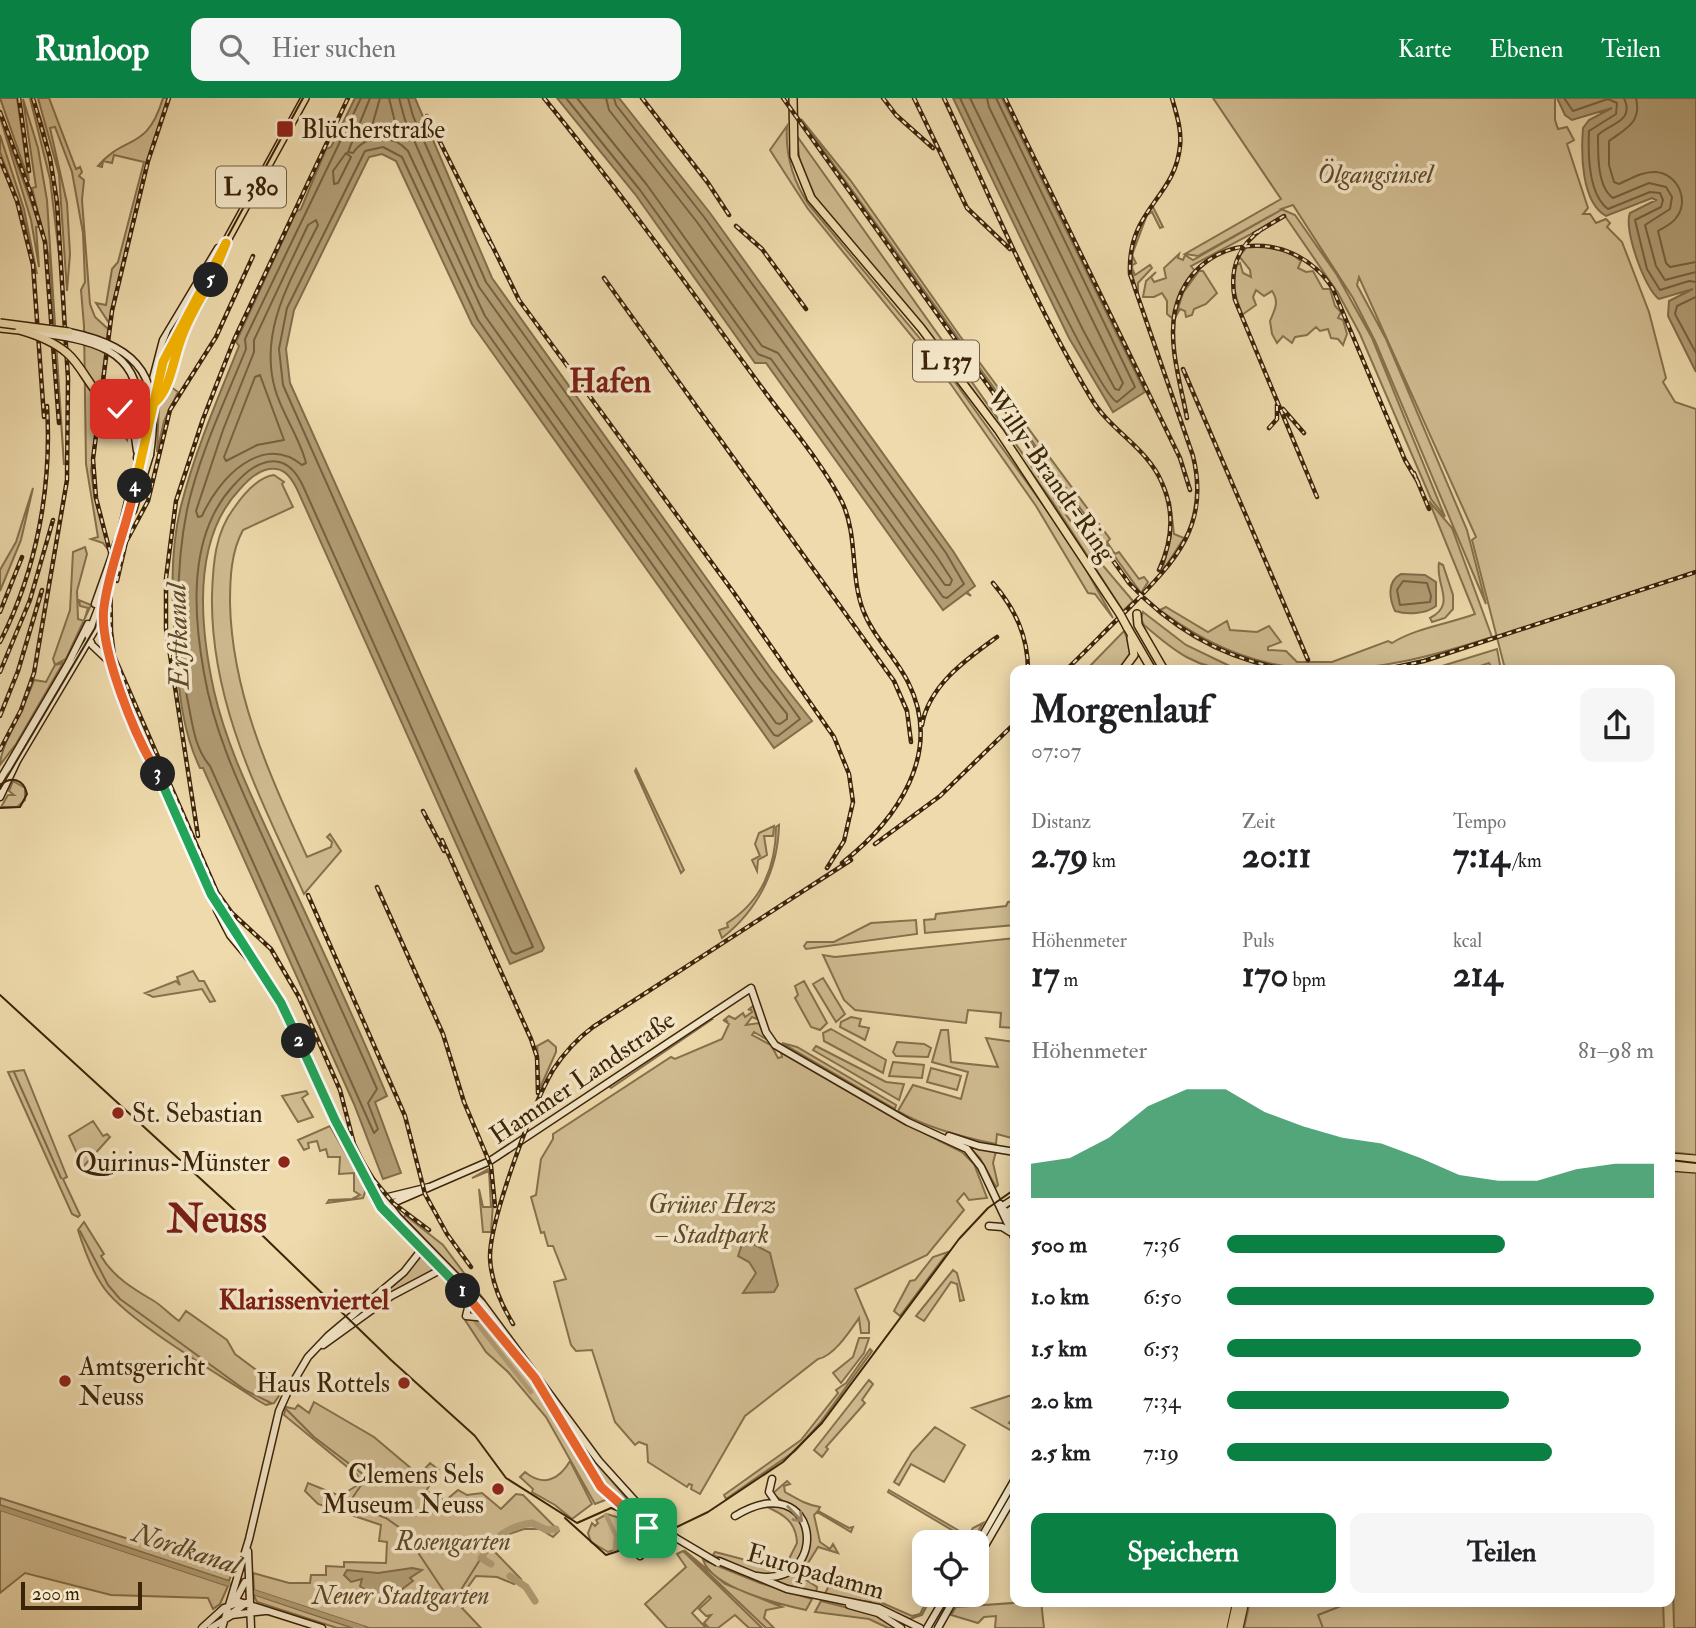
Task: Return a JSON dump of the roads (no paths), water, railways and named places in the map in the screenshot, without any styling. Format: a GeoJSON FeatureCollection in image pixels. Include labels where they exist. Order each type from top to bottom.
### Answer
{"type":"FeatureCollection","features":[{"type":"Feature","properties":{"kind":"highway"},"geometry":{"type":"LineString","coordinates":[[1675,1158],[1696,1160]]}},
{"type":"Feature","properties":{"kind":"highway"},"geometry":{"type":"LineString","coordinates":[[1675,1166],[1696,1168]]}},
{"type":"Feature","properties":{"kind":"highway"},"geometry":{"type":"LineString","coordinates":[[1231,1628],[1236,1607]]}},
{"type":"Feature","properties":{"kind":"highway"},"geometry":{"type":"LineString","coordinates":[[1238,1628],[1243,1607]]}},
{"type":"Feature","properties":{"kind":"main road","name":"L 380"},"geometry":{"type":"LineString","coordinates":[[0,780],[90,640],[104,603],[122,535],[163,362],[302,98]]}},
{"type":"Feature","properties":{"kind":"main road","name":"L 380"},"geometry":{"type":"LineString","coordinates":[[0,797],[8,771],[79,645],[122,535],[158,353],[168,330],[218,248],[302,98]]}},
{"type":"Feature","properties":{"kind":"main road","name":"Willy-Brandt-Ring"},"geometry":{"type":"LineString","coordinates":[[793,98],[794,156],[811,198],[921,328],[999,431],[1081,551],[1149,665]]}},
{"type":"Feature","properties":{"kind":"main road"},"geometry":{"type":"LineString","coordinates":[[0,325],[46,340],[65,351],[108,404],[120,409],[137,410],[154,402],[167,387],[181,339],[220,263],[226,243]]}},
{"type":"Feature","properties":{"kind":"main road"},"geometry":{"type":"LineString","coordinates":[[0,325],[69,332],[112,343],[127,353],[140,368],[149,385],[153,406],[150,455],[90,640]]}},
{"type":"Feature","properties":{"kind":"main road"},"geometry":{"type":"LineString","coordinates":[[19,330],[84,340],[112,352],[133,377],[138,394],[136,463]]}},
{"type":"Feature","properties":{"kind":"main road"},"geometry":{"type":"LineString","coordinates":[[104,603],[105,652]]}},
{"type":"Feature","properties":{"kind":"main road"},"geometry":{"type":"LineString","coordinates":[[1137,614],[1138,625],[1161,665]]}},
{"type":"Feature","properties":{"kind":"main road"},"geometry":{"type":"LineString","coordinates":[[1123,621],[1138,625]]}},
{"type":"Feature","properties":{"kind":"main road"},"geometry":{"type":"LineString","coordinates":[[1123,621],[1134,651],[1126,665]]}},
{"type":"Feature","properties":{"kind":"main road"},"geometry":{"type":"LineString","coordinates":[[79,645],[90,640],[101,642],[112,664],[127,710],[211,894],[245,955],[252,960],[281,1003],[356,1158],[382,1201],[435,1251],[480,1305]]}},
{"type":"Feature","properties":{"kind":"main road"},"geometry":{"type":"LineString","coordinates":[[78,661],[90,654],[105,652]]}},
{"type":"Feature","properties":{"kind":"main road","name":"Hammer Landstraße"},"geometry":{"type":"LineString","coordinates":[[382,1201],[405,1198],[490,1161],[751,988],[766,1032],[775,1045],[915,1125]]}},
{"type":"Feature","properties":{"kind":"main road"},"geometry":{"type":"LineString","coordinates":[[915,1125],[969,1143],[1010,1151]]}},
{"type":"Feature","properties":{"kind":"main road"},"geometry":{"type":"LineString","coordinates":[[915,1125],[970,1152],[1010,1219]]}},
{"type":"Feature","properties":{"kind":"main road","name":"Hammer Landstraße"},"geometry":{"type":"LineString","coordinates":[[382,1201],[429,1187]]}},
{"type":"Feature","properties":{"kind":"main road"},"geometry":{"type":"LineString","coordinates":[[398,1217],[397,1207],[405,1198]]}},
{"type":"Feature","properties":{"kind":"main road"},"geometry":{"type":"LineString","coordinates":[[382,1201],[386,1214],[480,1305]]}},
{"type":"Feature","properties":{"kind":"main road"},"geometry":{"type":"LineString","coordinates":[[1002,1207],[1010,1201]]}},
{"type":"Feature","properties":{"kind":"main road"},"geometry":{"type":"LineString","coordinates":[[1002,1207],[1010,1207]]}},
{"type":"Feature","properties":{"kind":"main road"},"geometry":{"type":"LineString","coordinates":[[1002,1207],[1010,1226]]}},
{"type":"Feature","properties":{"kind":"main road"},"geometry":{"type":"LineString","coordinates":[[989,1226],[1002,1227],[1010,1233]]}},
{"type":"Feature","properties":{"kind":"main road"},"geometry":{"type":"LineString","coordinates":[[408,1237],[414,1251],[409,1266]]}},
{"type":"Feature","properties":{"kind":"main road"},"geometry":{"type":"LineString","coordinates":[[422,1249],[435,1251]]}},
{"type":"Feature","properties":{"kind":"main road"},"geometry":{"type":"LineString","coordinates":[[250,1628],[240,1603],[242,1578],[279,1411],[292,1383],[312,1353],[409,1266],[422,1249]]}},
{"type":"Feature","properties":{"kind":"main road"},"geometry":{"type":"LineString","coordinates":[[442,1259],[442,1269]]}},
{"type":"Feature","properties":{"kind":"main road"},"geometry":{"type":"LineString","coordinates":[[350,1320],[442,1269]]}},
{"type":"Feature","properties":{"kind":"main road"},"geometry":{"type":"LineString","coordinates":[[465,1293],[469,1304],[466,1316],[479,1315],[490,1321]]}},
{"type":"Feature","properties":{"kind":"main road","name":"Europadamm"},"geometry":{"type":"LineString","coordinates":[[480,1305],[596,1462],[636,1504],[676,1538],[760,1582],[811,1596],[879,1608],[924,1627]]}},
{"type":"Feature","properties":{"kind":"main road","name":"Europadamm"},"geometry":{"type":"LineString","coordinates":[[480,1305],[599,1461],[636,1504]]}},
{"type":"Feature","properties":{"kind":"main road"},"geometry":{"type":"LineString","coordinates":[[535,1378],[589,1472],[614,1501],[647,1528],[649,1544],[640,1556]]}},
{"type":"Feature","properties":{"kind":"main road"},"geometry":{"type":"LineString","coordinates":[[772,1479],[769,1492],[776,1502]]}},
{"type":"Feature","properties":{"kind":"main road"},"geometry":{"type":"LineString","coordinates":[[986,1530],[1010,1488]]}},
{"type":"Feature","properties":{"kind":"main road"},"geometry":{"type":"LineString","coordinates":[[733,1568],[771,1577],[788,1573],[802,1558],[807,1539],[803,1523],[795,1511],[776,1502],[760,1502],[735,1516]]}},
{"type":"Feature","properties":{"kind":"main road"},"geometry":{"type":"LineString","coordinates":[[989,1539],[1010,1503]]}},
{"type":"Feature","properties":{"kind":"main road","name":"Europadamm"},"geometry":{"type":"LineString","coordinates":[[719,1562],[772,1584],[811,1596]]}},
{"type":"Feature","properties":{"kind":"main road"},"geometry":{"type":"LineString","coordinates":[[211,1626],[226,1618],[240,1603],[242,1578]]}},
{"type":"Feature","properties":{"kind":"main road","name":"Europadamm"},"geometry":{"type":"LineString","coordinates":[[826,1599],[878,1613],[899,1627]]}},
{"type":"Feature","properties":{"kind":"main road"},"geometry":{"type":"LineString","coordinates":[[222,1628],[226,1618],[240,1603]]}},
{"type":"Feature","properties":{"kind":"main road"},"geometry":{"type":"LineString","coordinates":[[211,1626],[240,1603]]}},
{"type":"Feature","properties":{"kind":"main road"},"geometry":{"type":"LineString","coordinates":[[202,1628],[240,1603],[322,1628]]}},
{"type":"Feature","properties":{"kind":"main road"},"geometry":{"type":"LineString","coordinates":[[924,1627],[938,1607]]}},
{"type":"Feature","properties":{"kind":"main road"},"geometry":{"type":"LineString","coordinates":[[938,1628],[950,1607]]}},
{"type":"Feature","properties":{"kind":"water"},"geometry":{"type":"Polygon","coordinates":[[[355,98],[415,98],[492,278],[771,669],[812,721],[774,748],[472,324],[396,161],[382,154],[369,157],[294,310],[286,349],[290,383],[544,948],[542,951],[510,964],[297,489],[285,472],[271,469],[258,473],[243,486],[224,510],[213,533],[207,558],[203,612],[214,691],[234,754],[387,1096],[375,1102],[401,1173],[383,1179],[354,1104],[203,768],[200,768],[194,755],[180,698],[173,599],[173,561],[181,506],[200,445],[239,346],[236,342],[296,212],[301,209],[326,149],[331,147],[355,98]]]}},
{"type":"Feature","properties":{"kind":"water"},"geometry":{"type":"Polygon","coordinates":[[[557,98],[619,98],[710,213],[953,551],[975,586],[967,592],[971,596],[966,593],[943,610],[766,363],[755,363],[635,194],[557,98]]]}},
{"type":"Feature","properties":{"kind":"water"},"geometry":{"type":"Polygon","coordinates":[[[953,98],[1002,98],[1145,392],[1113,412],[1069,338],[953,98]]]}},
{"type":"Feature","properties":{"kind":"water"},"geometry":{"type":"Polygon","coordinates":[[[1557,98],[1696,98],[1696,372],[1668,316],[1669,301],[1693,289],[1659,299],[1642,272],[1632,244],[1630,213],[1656,200],[1652,198],[1606,216],[1598,209],[1587,189],[1582,150],[1583,128],[1589,120],[1612,108],[1572,120],[1565,115],[1557,98]]]}},
{"type":"Feature","properties":{"kind":"water"},"geometry":{"type":"Polygon","coordinates":[[[1401,574],[1425,575],[1436,582],[1436,606],[1416,613],[1395,611],[1390,590],[1393,581],[1401,574]]]}},
{"type":"Feature","properties":{"kind":"water"},"geometry":{"type":"Polygon","coordinates":[[[744,1239],[770,1253],[778,1285],[774,1292],[743,1293],[756,1273],[749,1262],[738,1256],[744,1239]]]}},
{"type":"Feature","properties":{"kind":"water"},"geometry":{"type":"Polygon","coordinates":[[[412,1568],[422,1570],[410,1578],[413,1581],[397,1593],[393,1586],[381,1597],[365,1595],[360,1586],[362,1579],[351,1582],[344,1575],[347,1570],[378,1573],[412,1568]]]}},
{"type":"Feature","properties":{"kind":"waterway"},"geometry":{"type":"LineString","coordinates":[[14,1072],[61,1178]]}},
{"type":"Feature","properties":{"kind":"waterway"},"geometry":{"type":"LineString","coordinates":[[80,1231],[108,1285],[120,1299],[245,1390],[271,1403]]}},
{"type":"Feature","properties":{"kind":"waterway","name":"Erftkanal"},"geometry":{"type":"LineString","coordinates":[[476,1322],[531,1392]]}},
{"type":"Feature","properties":{"kind":"waterway"},"geometry":{"type":"LineString","coordinates":[[286,1409],[314,1437],[364,1475],[364,1481],[353,1497],[355,1506],[386,1518],[403,1530],[445,1593],[459,1593],[481,1558]]}},
{"type":"Feature","properties":{"kind":"waterway","name":"Nordkanal"},"geometry":{"type":"LineString","coordinates":[[0,1508],[362,1628]]}},
{"type":"Feature","properties":{"kind":"waterway","name":"Erftkanal"},"geometry":{"type":"LineString","coordinates":[[606,1515],[616,1536],[615,1549]]}},
{"type":"Feature","properties":{"kind":"waterway"},"geometry":{"type":"LineString","coordinates":[[491,1564],[481,1558],[496,1539],[508,1530],[532,1523],[547,1530],[556,1529]]}},
{"type":"Feature","properties":{"kind":"waterway"},"geometry":{"type":"LineString","coordinates":[[510,1576],[526,1587],[535,1601]]}},
{"type":"Feature","properties":{"kind":"waterway"},"geometry":{"type":"LineString","coordinates":[[1323,1628],[1318,1615],[1339,1607]]}},
{"type":"Feature","properties":{"kind":"tram line"},"geometry":{"type":"LineString","coordinates":[[0,789],[95,628],[126,523],[158,363],[171,331],[203,282],[303,98]]}},
{"type":"Feature","properties":{"kind":"tram line"},"geometry":{"type":"LineString","coordinates":[[0,786],[8,780],[16,780],[23,785],[27,794],[20,807],[0,808]]}},
{"type":"Feature","properties":{"kind":"tram line"},"geometry":{"type":"LineString","coordinates":[[0,995],[264,1237],[391,1360],[475,1436],[506,1478],[577,1523],[611,1508],[619,1511],[641,1534],[658,1536],[708,1512],[783,1462],[822,1423],[959,1239],[988,1208],[1010,1193]]}},
{"type":"Feature","properties":{"kind":"tram line"},"geometry":{"type":"LineString","coordinates":[[1675,1161],[1696,1163]]}},
{"type":"Feature","properties":{"kind":"tram line"},"geometry":{"type":"LineString","coordinates":[[565,1518],[606,1555],[659,1538]]}},
{"type":"Feature","properties":{"kind":"railway"},"geometry":{"type":"LineString","coordinates":[[19,98],[29,171]]}},
{"type":"Feature","properties":{"kind":"railway"},"geometry":{"type":"LineString","coordinates":[[0,750],[21,710],[34,673],[67,480],[68,378],[57,202],[50,158],[33,98]]}},
{"type":"Feature","properties":{"kind":"railway"},"geometry":{"type":"LineString","coordinates":[[169,98],[148,161],[112,311],[93,459],[96,498],[110,552],[114,656],[217,892],[232,913],[271,949],[299,997],[340,1090],[354,1144],[368,1173],[393,1203],[429,1230]]}},
{"type":"Feature","properties":{"kind":"railway"},"geometry":{"type":"LineString","coordinates":[[198,836],[166,629],[166,578],[176,501],[203,419],[234,340],[348,98]]}},
{"type":"Feature","properties":{"kind":"railway"},"geometry":{"type":"LineString","coordinates":[[544,98],[626,203],[814,457],[842,502],[850,528],[856,583],[863,610],[872,629],[908,682],[918,708],[921,734],[917,759],[897,806],[881,827],[842,863]]}},
{"type":"Feature","properties":{"kind":"railway"},"geometry":{"type":"LineString","coordinates":[[642,98],[708,183],[729,215]]}},
{"type":"Feature","properties":{"kind":"railway"},"geometry":{"type":"LineString","coordinates":[[783,98],[1129,583],[1183,629],[1224,651],[1265,665]]}},
{"type":"Feature","properties":{"kind":"railway"},"geometry":{"type":"LineString","coordinates":[[883,98],[896,115],[933,148]]}},
{"type":"Feature","properties":{"kind":"railway"},"geometry":{"type":"LineString","coordinates":[[914,98],[967,208],[1010,249]]}},
{"type":"Feature","properties":{"kind":"railway"},"geometry":{"type":"LineString","coordinates":[[944,98],[1014,250],[1070,362],[1099,410],[1147,459],[1162,483],[1169,505],[1170,527],[1167,549],[1159,570]]}},
{"type":"Feature","properties":{"kind":"railway"},"geometry":{"type":"LineString","coordinates":[[1005,98],[1180,458],[1190,490]]}},
{"type":"Feature","properties":{"kind":"railway"},"geometry":{"type":"LineString","coordinates":[[1071,665],[1175,557],[1193,522],[1197,502],[1193,456],[1130,274],[1131,252],[1136,234],[1170,179],[1176,164],[1180,134],[1172,98]]}},
{"type":"Feature","properties":{"kind":"railway"},"geometry":{"type":"LineString","coordinates":[[0,112],[30,191],[45,242],[59,423]]}},
{"type":"Feature","properties":{"kind":"railway"},"geometry":{"type":"LineString","coordinates":[[427,116],[491,244]]}},
{"type":"Feature","properties":{"kind":"railway"},"geometry":{"type":"LineString","coordinates":[[0,159],[17,201],[33,265],[44,417]]}},
{"type":"Feature","properties":{"kind":"railway"},"geometry":{"type":"LineString","coordinates":[[1254,234],[1284,216]]}},
{"type":"Feature","properties":{"kind":"railway"},"geometry":{"type":"LineString","coordinates":[[736,226],[762,249],[806,309]]}},
{"type":"Feature","properties":{"kind":"railway"},"geometry":{"type":"LineString","coordinates":[[1262,229],[1246,243],[1237,260],[1233,279],[1235,300],[1317,497]]}},
{"type":"Feature","properties":{"kind":"railway"},"geometry":{"type":"LineString","coordinates":[[487,235],[519,300],[734,593],[834,737],[849,774],[853,802],[844,841],[827,868]]}},
{"type":"Feature","properties":{"kind":"railway"},"geometry":{"type":"LineString","coordinates":[[1187,418],[1173,337],[1175,311],[1185,285],[1202,266],[1222,253],[1245,246],[1270,247],[1294,254],[1315,268],[1333,289],[1405,460],[1418,482]]}},
{"type":"Feature","properties":{"kind":"railway"},"geometry":{"type":"LineString","coordinates":[[117,581],[126,542],[148,501],[170,410],[216,337],[253,256]]}},
{"type":"Feature","properties":{"kind":"railway"},"geometry":{"type":"LineString","coordinates":[[604,278],[894,681],[907,711],[911,742]]}},
{"type":"Feature","properties":{"kind":"railway"},"geometry":{"type":"LineString","coordinates":[[1183,369],[1308,660]]}},
{"type":"Feature","properties":{"kind":"railway"},"geometry":{"type":"LineString","coordinates":[[1269,428],[1277,419],[1277,405]]}},
{"type":"Feature","properties":{"kind":"railway"},"geometry":{"type":"LineString","coordinates":[[0,642],[24,586],[39,527],[47,466],[47,406]]}},
{"type":"Feature","properties":{"kind":"railway"},"geometry":{"type":"LineString","coordinates":[[1283,409],[1304,433]]}},
{"type":"Feature","properties":{"kind":"railway"},"geometry":{"type":"LineString","coordinates":[[1414,473],[1429,509]]}},
{"type":"Feature","properties":{"kind":"railway"},"geometry":{"type":"LineString","coordinates":[[0,672],[30,600],[53,520]]}},
{"type":"Feature","properties":{"kind":"railway"},"geometry":{"type":"LineString","coordinates":[[0,612],[22,557]]}},
{"type":"Feature","properties":{"kind":"railway"},"geometry":{"type":"LineString","coordinates":[[1405,665],[1696,572]]}},
{"type":"Feature","properties":{"kind":"railway"},"geometry":{"type":"LineString","coordinates":[[993,583],[1019,624],[1026,646],[1028,665]]}},
{"type":"Feature","properties":{"kind":"railway"},"geometry":{"type":"LineString","coordinates":[[0,716],[18,671],[42,590]]}},
{"type":"Feature","properties":{"kind":"railway"},"geometry":{"type":"LineString","coordinates":[[922,725],[932,697],[941,685],[962,664],[997,637]]}},
{"type":"Feature","properties":{"kind":"railway"},"geometry":{"type":"LineString","coordinates":[[875,844],[940,796],[1010,728]]}},
{"type":"Feature","properties":{"kind":"railway"},"geometry":{"type":"LineString","coordinates":[[423,811],[444,851]]}},
{"type":"Feature","properties":{"kind":"railway"},"geometry":{"type":"LineString","coordinates":[[442,840],[531,1039],[537,1057],[538,1093]]}},
{"type":"Feature","properties":{"kind":"railway"},"geometry":{"type":"LineString","coordinates":[[513,1324],[492,1276],[492,1241],[504,1191],[524,1135],[557,1064],[576,1041],[593,1027],[851,860]]}},
{"type":"Feature","properties":{"kind":"railway"},"geometry":{"type":"LineString","coordinates":[[377,887],[443,1034],[464,1102],[491,1166],[495,1206]]}},
{"type":"Feature","properties":{"kind":"railway"},"geometry":{"type":"LineString","coordinates":[[308,895],[405,1116],[425,1194],[447,1234],[471,1267]]}},
{"type":"Feature","properties":{"kind":"place","name":"Blücherstraße"},"geometry":{"type":"Point","coordinates":[285,129]}},
{"type":"Feature","properties":{"kind":"place","name":"St. Sebastian"},"geometry":{"type":"Point","coordinates":[118,1113]}},
{"type":"Feature","properties":{"kind":"place","name":"Quirinus-Münster"},"geometry":{"type":"Point","coordinates":[284,1162]}},
{"type":"Feature","properties":{"kind":"place","name":"Amtsgericht Neuss"},"geometry":{"type":"Point","coordinates":[65,1381]}},
{"type":"Feature","properties":{"kind":"place","name":"Haus Rottels"},"geometry":{"type":"Point","coordinates":[404,1383]}},
{"type":"Feature","properties":{"kind":"place","name":"Clemens Sels Museum Neuss"},"geometry":{"type":"Point","coordinates":[498,1489]}},
{"type":"Feature","properties":{"kind":"district","name":"Hafen"},"geometry":{"type":"Point","coordinates":[610,380]}},
{"type":"Feature","properties":{"kind":"district","name":"Neuss"},"geometry":{"type":"Point","coordinates":[217,1218]}},
{"type":"Feature","properties":{"kind":"district","name":"Klarissenviertel"},"geometry":{"type":"Point","coordinates":[304,1299]}},
{"type":"Feature","properties":{"kind":"park label","name":"Ölgangsinsel"},"geometry":{"type":"Point","coordinates":[1375,174]}},
{"type":"Feature","properties":{"kind":"park label","name":"Grünes Herz – Stadtpark"},"geometry":{"type":"Point","coordinates":[712,1219]}},
{"type":"Feature","properties":{"kind":"park label","name":"Rosengarten"},"geometry":{"type":"Point","coordinates":[453,1541]}},
{"type":"Feature","properties":{"kind":"park label","name":"Neuer Stadtgarten"},"geometry":{"type":"Point","coordinates":[401,1595]}}]}
